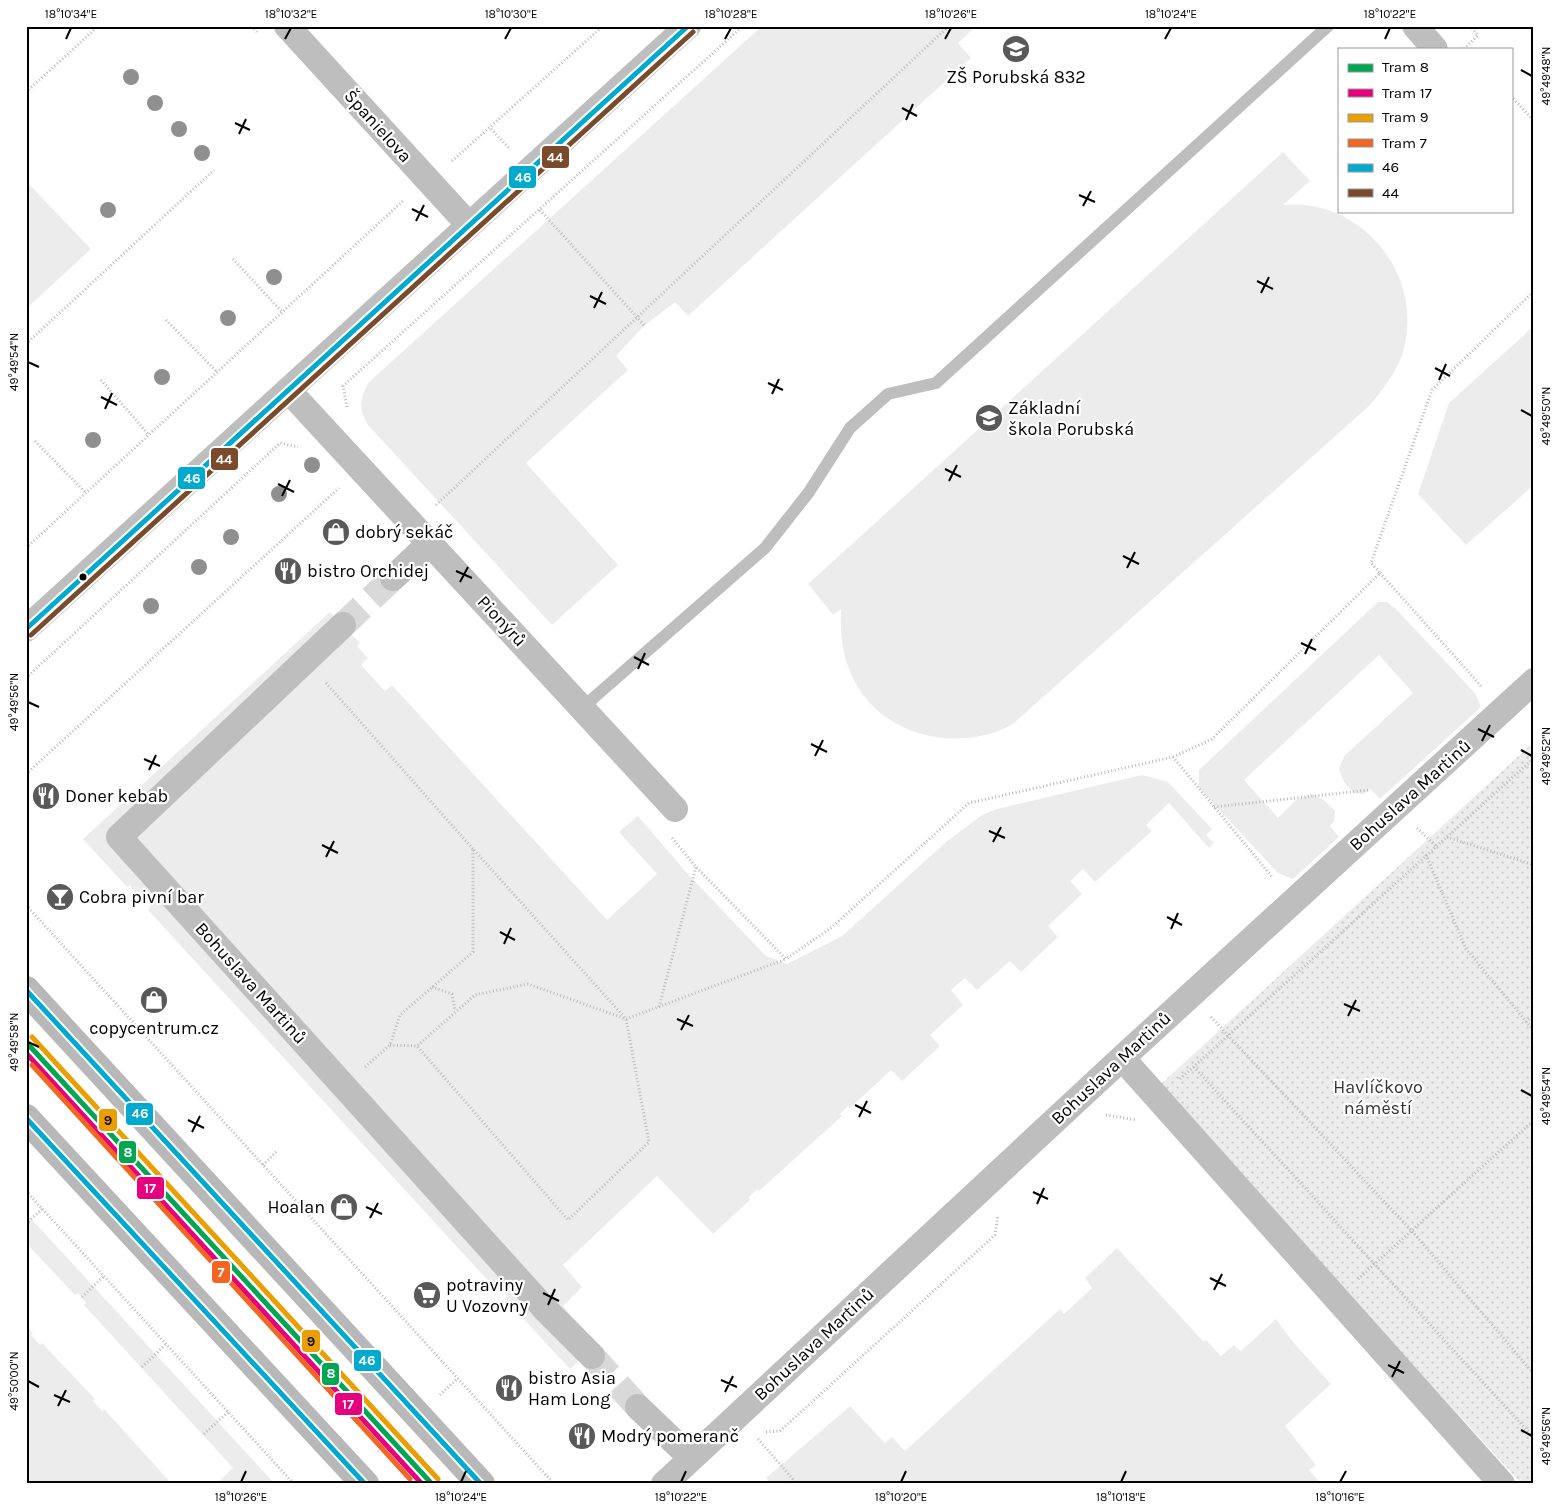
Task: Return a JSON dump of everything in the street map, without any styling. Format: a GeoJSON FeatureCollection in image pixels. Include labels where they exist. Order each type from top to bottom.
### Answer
{"type":"FeatureCollection","features":[{"type":"Feature","properties":{"kind":"main road"},"geometry":{"type":"LineString","coordinates":[[26,990],[481,1484]]}},
{"type":"Feature","properties":{"kind":"main road"},"geometry":{"type":"LineString","coordinates":[[26,1118],[365,1484]]}},
{"type":"Feature","properties":{"kind":"street","name":"Španielova"},"geometry":{"type":"LineString","coordinates":[[286,26],[469,225]]}},
{"type":"Feature","properties":{"kind":"street"},"geometry":{"type":"LineString","coordinates":[[26,629],[688,26]]}},
{"type":"Feature","properties":{"kind":"street"},"geometry":{"type":"LineString","coordinates":[[1415,26],[1434,48]]}},
{"type":"Feature","properties":{"kind":"street","name":"Pionýrů"},"geometry":{"type":"LineString","coordinates":[[288,390],[582,708],[671,820]]}},
{"type":"Feature","properties":{"kind":"street"},"geometry":{"type":"LineString","coordinates":[[393,578],[430,543]]}},
{"type":"Feature","properties":{"kind":"street","name":"Bohuslava Martinů"},"geometry":{"type":"LineString","coordinates":[[343,625],[119,837],[544,1308],[592,1356]]}},
{"type":"Feature","properties":{"kind":"street","name":"Bohuslava Martinů"},"geometry":{"type":"LineString","coordinates":[[664,1484],[691,1458],[745,1424],[1122,1058],[1534,681]]}},
{"type":"Feature","properties":{"kind":"street"},"geometry":{"type":"LineString","coordinates":[[1122,1058],[1502,1484]]}},
{"type":"Feature","properties":{"kind":"street"},"geometry":{"type":"LineString","coordinates":[[638,1407],[691,1458]]}},
{"type":"Feature","properties":{"kind":"lane"},"geometry":{"type":"LineString","coordinates":[[582,708],[765,548],[809,492],[850,428],[888,394],[936,383],[1328,26]]}},
{"type":"Feature","properties":{"kind":"path"},"geometry":{"type":"LineString","coordinates":[[252,26],[258,33]]}},
{"type":"Feature","properties":{"kind":"path"},"geometry":{"type":"LineString","coordinates":[[26,548],[405,201],[491,129],[602,26]]}},
{"type":"Feature","properties":{"kind":"path"},"geometry":{"type":"LineString","coordinates":[[347,409],[343,386],[743,26]]}},
{"type":"Feature","properties":{"kind":"path"},"geometry":{"type":"LineString","coordinates":[[432,509],[948,26]]}},
{"type":"Feature","properties":{"kind":"path"},"geometry":{"type":"LineString","coordinates":[[1467,48],[1478,35],[1470,26]]}},
{"type":"Feature","properties":{"kind":"path"},"geometry":{"type":"LineString","coordinates":[[26,92],[94,30]]}},
{"type":"Feature","properties":{"kind":"path"},"geometry":{"type":"LineString","coordinates":[[1512,97],[1534,121]]}},
{"type":"Feature","properties":{"kind":"path"},"geometry":{"type":"LineString","coordinates":[[26,344],[214,170]]}},
{"type":"Feature","properties":{"kind":"path"},"geometry":{"type":"LineString","coordinates":[[400,194],[405,201]]}},
{"type":"Feature","properties":{"kind":"path"},"geometry":{"type":"LineString","coordinates":[[540,210],[644,326]]}},
{"type":"Feature","properties":{"kind":"path"},"geometry":{"type":"LineString","coordinates":[[233,259],[282,313]]}},
{"type":"Feature","properties":{"kind":"path"},"geometry":{"type":"LineString","coordinates":[[1486,691],[1371,562],[1432,390],[1534,291]]}},
{"type":"Feature","properties":{"kind":"path"},"geometry":{"type":"LineString","coordinates":[[166,320],[218,372]]}},
{"type":"Feature","properties":{"kind":"path"},"geometry":{"type":"LineString","coordinates":[[101,380],[149,435]]}},
{"type":"Feature","properties":{"kind":"path"},"geometry":{"type":"LineString","coordinates":[[35,440],[86,493]]}},
{"type":"Feature","properties":{"kind":"path"},"geometry":{"type":"LineString","coordinates":[[26,678],[280,443],[305,449]]}},
{"type":"Feature","properties":{"kind":"path"},"geometry":{"type":"LineString","coordinates":[[26,774],[342,486]]}},
{"type":"Feature","properties":{"kind":"path"},"geometry":{"type":"LineString","coordinates":[[473,849],[473,952],[400,1015],[390,1045],[417,1046],[475,994],[528,984],[626,1019],[786,960],[831,928],[969,802],[1173,757],[1212,740],[1380,573]]}},
{"type":"Feature","properties":{"kind":"path"},"geometry":{"type":"LineString","coordinates":[[323,680],[626,1019],[649,1142],[568,1220],[417,1046]]}},
{"type":"Feature","properties":{"kind":"path"},"geometry":{"type":"LineString","coordinates":[[1173,757],[1278,885]]}},
{"type":"Feature","properties":{"kind":"path"},"geometry":{"type":"LineString","coordinates":[[1136,1120],[1534,758]]}},
{"type":"Feature","properties":{"kind":"path"},"geometry":{"type":"LineString","coordinates":[[1213,807],[1378,789]]}},
{"type":"Feature","properties":{"kind":"path"},"geometry":{"type":"LineString","coordinates":[[671,820],[696,867],[786,960]]}},
{"type":"Feature","properties":{"kind":"path"},"geometry":{"type":"LineString","coordinates":[[1446,837],[1534,865]]}},
{"type":"Feature","properties":{"kind":"path"},"geometry":{"type":"LineString","coordinates":[[1426,855],[1466,949],[1534,1031]]}},
{"type":"Feature","properties":{"kind":"path"},"geometry":{"type":"LineString","coordinates":[[658,1007],[696,867]]}},
{"type":"Feature","properties":{"kind":"path"},"geometry":{"type":"LineString","coordinates":[[26,905],[554,1484]]}},
{"type":"Feature","properties":{"kind":"path"},"geometry":{"type":"LineString","coordinates":[[432,987],[452,994],[455,1012]]}},
{"type":"Feature","properties":{"kind":"path"},"geometry":{"type":"LineString","coordinates":[[1192,994],[1227,1036],[1411,1230],[1534,1374]]}},
{"type":"Feature","properties":{"kind":"path"},"geometry":{"type":"LineString","coordinates":[[1526,1022],[1534,1014]]}},
{"type":"Feature","properties":{"kind":"path"},"geometry":{"type":"LineString","coordinates":[[1194,1066],[1534,1438]]}},
{"type":"Feature","properties":{"kind":"path"},"geometry":{"type":"LineString","coordinates":[[1103,1114],[1136,1120],[1142,1127]]}},
{"type":"Feature","properties":{"kind":"path"},"geometry":{"type":"LineString","coordinates":[[1337,1298],[1534,1120]]}},
{"type":"Feature","properties":{"kind":"path"},"geometry":{"type":"LineString","coordinates":[[263,1165],[277,1151]]}},
{"type":"Feature","properties":{"kind":"path"},"geometry":{"type":"LineString","coordinates":[[26,1191],[294,1484]]}},
{"type":"Feature","properties":{"kind":"path"},"geometry":{"type":"LineString","coordinates":[[26,1224],[42,1209]]}},
{"type":"Feature","properties":{"kind":"path"},"geometry":{"type":"LineString","coordinates":[[745,1424],[780,1431],[996,1235],[999,1211]]}},
{"type":"Feature","properties":{"kind":"path"},"geometry":{"type":"LineString","coordinates":[[82,1297],[104,1276]]}},
{"type":"Feature","properties":{"kind":"path"},"geometry":{"type":"LineString","coordinates":[[142,1366],[166,1344]]}},
{"type":"Feature","properties":{"kind":"path"},"geometry":{"type":"LineString","coordinates":[[204,1434],[228,1412]]}},
{"type":"Feature","properties":{"kind":"path"},"geometry":{"type":"LineString","coordinates":[[745,1424],[797,1484]]}},
{"type":"Feature","properties":{"kind":"green space"},"geometry":{"type":"Polygon","coordinates":[[[762,26],[971,26],[972,30],[958,43],[971,58],[688,316],[675,302],[644,326],[616,356],[628,370],[526,463],[618,565],[552,625],[368,425],[361,409],[363,394],[368,383],[762,26]]]}},
{"type":"Feature","properties":{"kind":"green space"},"geometry":{"type":"Polygon","coordinates":[[[1283,152],[1310,181],[1283,205],[1312,206],[1339,214],[1362,229],[1382,248],[1396,272],[1405,298],[1407,326],[1402,355],[1392,376],[1369,406],[1013,724],[992,733],[970,738],[947,738],[924,735],[903,727],[883,715],[867,699],[850,671],[843,645],[841,609],[833,615],[808,584],[1283,152]]]}},
{"type":"Feature","properties":{"kind":"green space"},"geometry":{"type":"Polygon","coordinates":[[[26,181],[91,249],[26,309],[26,181]]]}},
{"type":"Feature","properties":{"kind":"green space"},"geometry":{"type":"Polygon","coordinates":[[[1534,326],[1534,485],[1466,545],[1418,494],[1449,403],[1534,326]]]}},
{"type":"Feature","properties":{"kind":"green space"},"geometry":{"type":"Polygon","coordinates":[[[1378,602],[1387,602],[1396,609],[1475,693],[1481,707],[1380,799],[1370,789],[1364,794],[1354,793],[1344,782],[1339,769],[1344,756],[1413,693],[1379,655],[1244,780],[1278,818],[1296,800],[1312,794],[1324,800],[1335,811],[1334,821],[1330,826],[1339,837],[1293,879],[1278,873],[1199,788],[1199,770],[1378,602]]]}},
{"type":"Feature","properties":{"kind":"green space"},"geometry":{"type":"Polygon","coordinates":[[[330,612],[360,643],[357,646],[368,658],[361,665],[385,691],[392,685],[607,920],[657,874],[620,833],[638,816],[686,872],[766,956],[787,964],[842,936],[946,842],[982,815],[997,809],[1142,775],[1168,782],[1212,829],[1206,835],[1214,843],[1209,848],[1169,803],[1146,825],[1152,831],[1095,882],[1083,869],[1070,881],[1082,894],[1048,926],[1058,937],[1021,972],[1010,961],[977,990],[965,978],[951,990],[963,1005],[930,1035],[940,1046],[902,1081],[891,1070],[850,1108],[848,1106],[840,1114],[842,1116],[759,1191],[757,1189],[749,1197],[750,1200],[713,1234],[657,1176],[563,1265],[582,1287],[563,1306],[592,1338],[581,1359],[570,1369],[505,1299],[507,1296],[498,1286],[495,1287],[481,1273],[148,910],[151,906],[142,896],[139,900],[130,885],[127,887],[83,839],[330,612]]]}},
{"type":"Feature","properties":{"kind":"green space","name":"Havlíčkovo náměstí"},"geometry":{"type":"Polygon","coordinates":[[[1534,742],[1534,1484],[1522,1484],[1166,1096],[1161,1084],[1534,742]]]}},
{"type":"Feature","properties":{"kind":"green space"},"geometry":{"type":"Polygon","coordinates":[[[26,1213],[275,1484],[216,1484],[233,1468],[84,1305],[86,1303],[78,1293],[75,1295],[26,1243],[26,1213]]]}},
{"type":"Feature","properties":{"kind":"green space"},"geometry":{"type":"Polygon","coordinates":[[[1117,1248],[1203,1341],[1206,1340],[1221,1356],[1234,1345],[1241,1351],[1276,1319],[1293,1342],[1331,1384],[1285,1426],[1316,1465],[1309,1470],[1321,1484],[771,1484],[766,1478],[850,1406],[885,1443],[892,1437],[905,1451],[1060,1309],[1064,1314],[1092,1288],[1085,1278],[1117,1248]]]}},
{"type":"Feature","properties":{"kind":"green space"},"geometry":{"type":"Polygon","coordinates":[[[26,1325],[33,1333],[31,1335],[40,1345],[42,1343],[95,1399],[93,1401],[102,1411],[104,1409],[172,1484],[26,1484],[26,1325]]]}},
{"type":"Feature","properties":{"kind":"tunnel"},"geometry":{"type":"LineString","coordinates":[[343,625],[393,578]]}},
{"type":"Feature","properties":{"kind":"tunnel"},"geometry":{"type":"LineString","coordinates":[[592,1356],[638,1407]]}},
{"type":"Feature","properties":{"kind":"tram line","name":"9"},"geometry":{"type":"LineString","coordinates":[[32,1037],[438,1479]]}},
{"type":"Feature","properties":{"kind":"tram line","name":"8"},"geometry":{"type":"LineString","coordinates":[[26,1042],[432,1484]]}},
{"type":"Feature","properties":{"kind":"tram line","name":"17"},"geometry":{"type":"LineString","coordinates":[[26,1053],[422,1484]]}},
{"type":"Feature","properties":{"kind":"tram line","name":"7"},"geometry":{"type":"LineString","coordinates":[[32,1065],[410,1479]]}},
{"type":"Feature","properties":{"kind":"transit line","name":"46"},"geometry":{"type":"LineString","coordinates":[[26,629],[688,26]]}},
{"type":"Feature","properties":{"kind":"transit line","name":"44"},"geometry":{"type":"LineString","coordinates":[[31,635],[693,32]]}},
{"type":"Feature","properties":{"kind":"transit line","name":"46"},"geometry":{"type":"LineString","coordinates":[[26,990],[481,1484]]}},
{"type":"Feature","properties":{"kind":"transit line","name":"46"},"geometry":{"type":"LineString","coordinates":[[26,1118],[365,1484]]}},
{"type":"Feature","properties":{"kind":"place","name":"ZŠ Porubská 832"},"geometry":{"type":"Point","coordinates":[1016,49]}},
{"type":"Feature","properties":{"kind":"place","name":"Základní škola Porubská"},"geometry":{"type":"Point","coordinates":[989,418]}},
{"type":"Feature","properties":{"kind":"place","name":"dobrý sekáč"},"geometry":{"type":"Point","coordinates":[336,532]}},
{"type":"Feature","properties":{"kind":"place","name":"bistro Orchidej"},"geometry":{"type":"Point","coordinates":[288,571]}},
{"type":"Feature","properties":{"kind":"place","name":"Doner kebab"},"geometry":{"type":"Point","coordinates":[46,796]}},
{"type":"Feature","properties":{"kind":"place","name":"Cobra pivní bar"},"geometry":{"type":"Point","coordinates":[60,897]}},
{"type":"Feature","properties":{"kind":"place","name":"copycentrum.cz"},"geometry":{"type":"Point","coordinates":[154,1000]}},
{"type":"Feature","properties":{"kind":"place","name":"Hoalan"},"geometry":{"type":"Point","coordinates":[344,1207]}},
{"type":"Feature","properties":{"kind":"place","name":"potraviny U Vozovny"},"geometry":{"type":"Point","coordinates":[427,1295]}},
{"type":"Feature","properties":{"kind":"place","name":"bistro Asia Ham Long"},"geometry":{"type":"Point","coordinates":[509,1388]}},
{"type":"Feature","properties":{"kind":"place","name":"Modrý pomeranč"},"geometry":{"type":"Point","coordinates":[582,1436]}}]}
